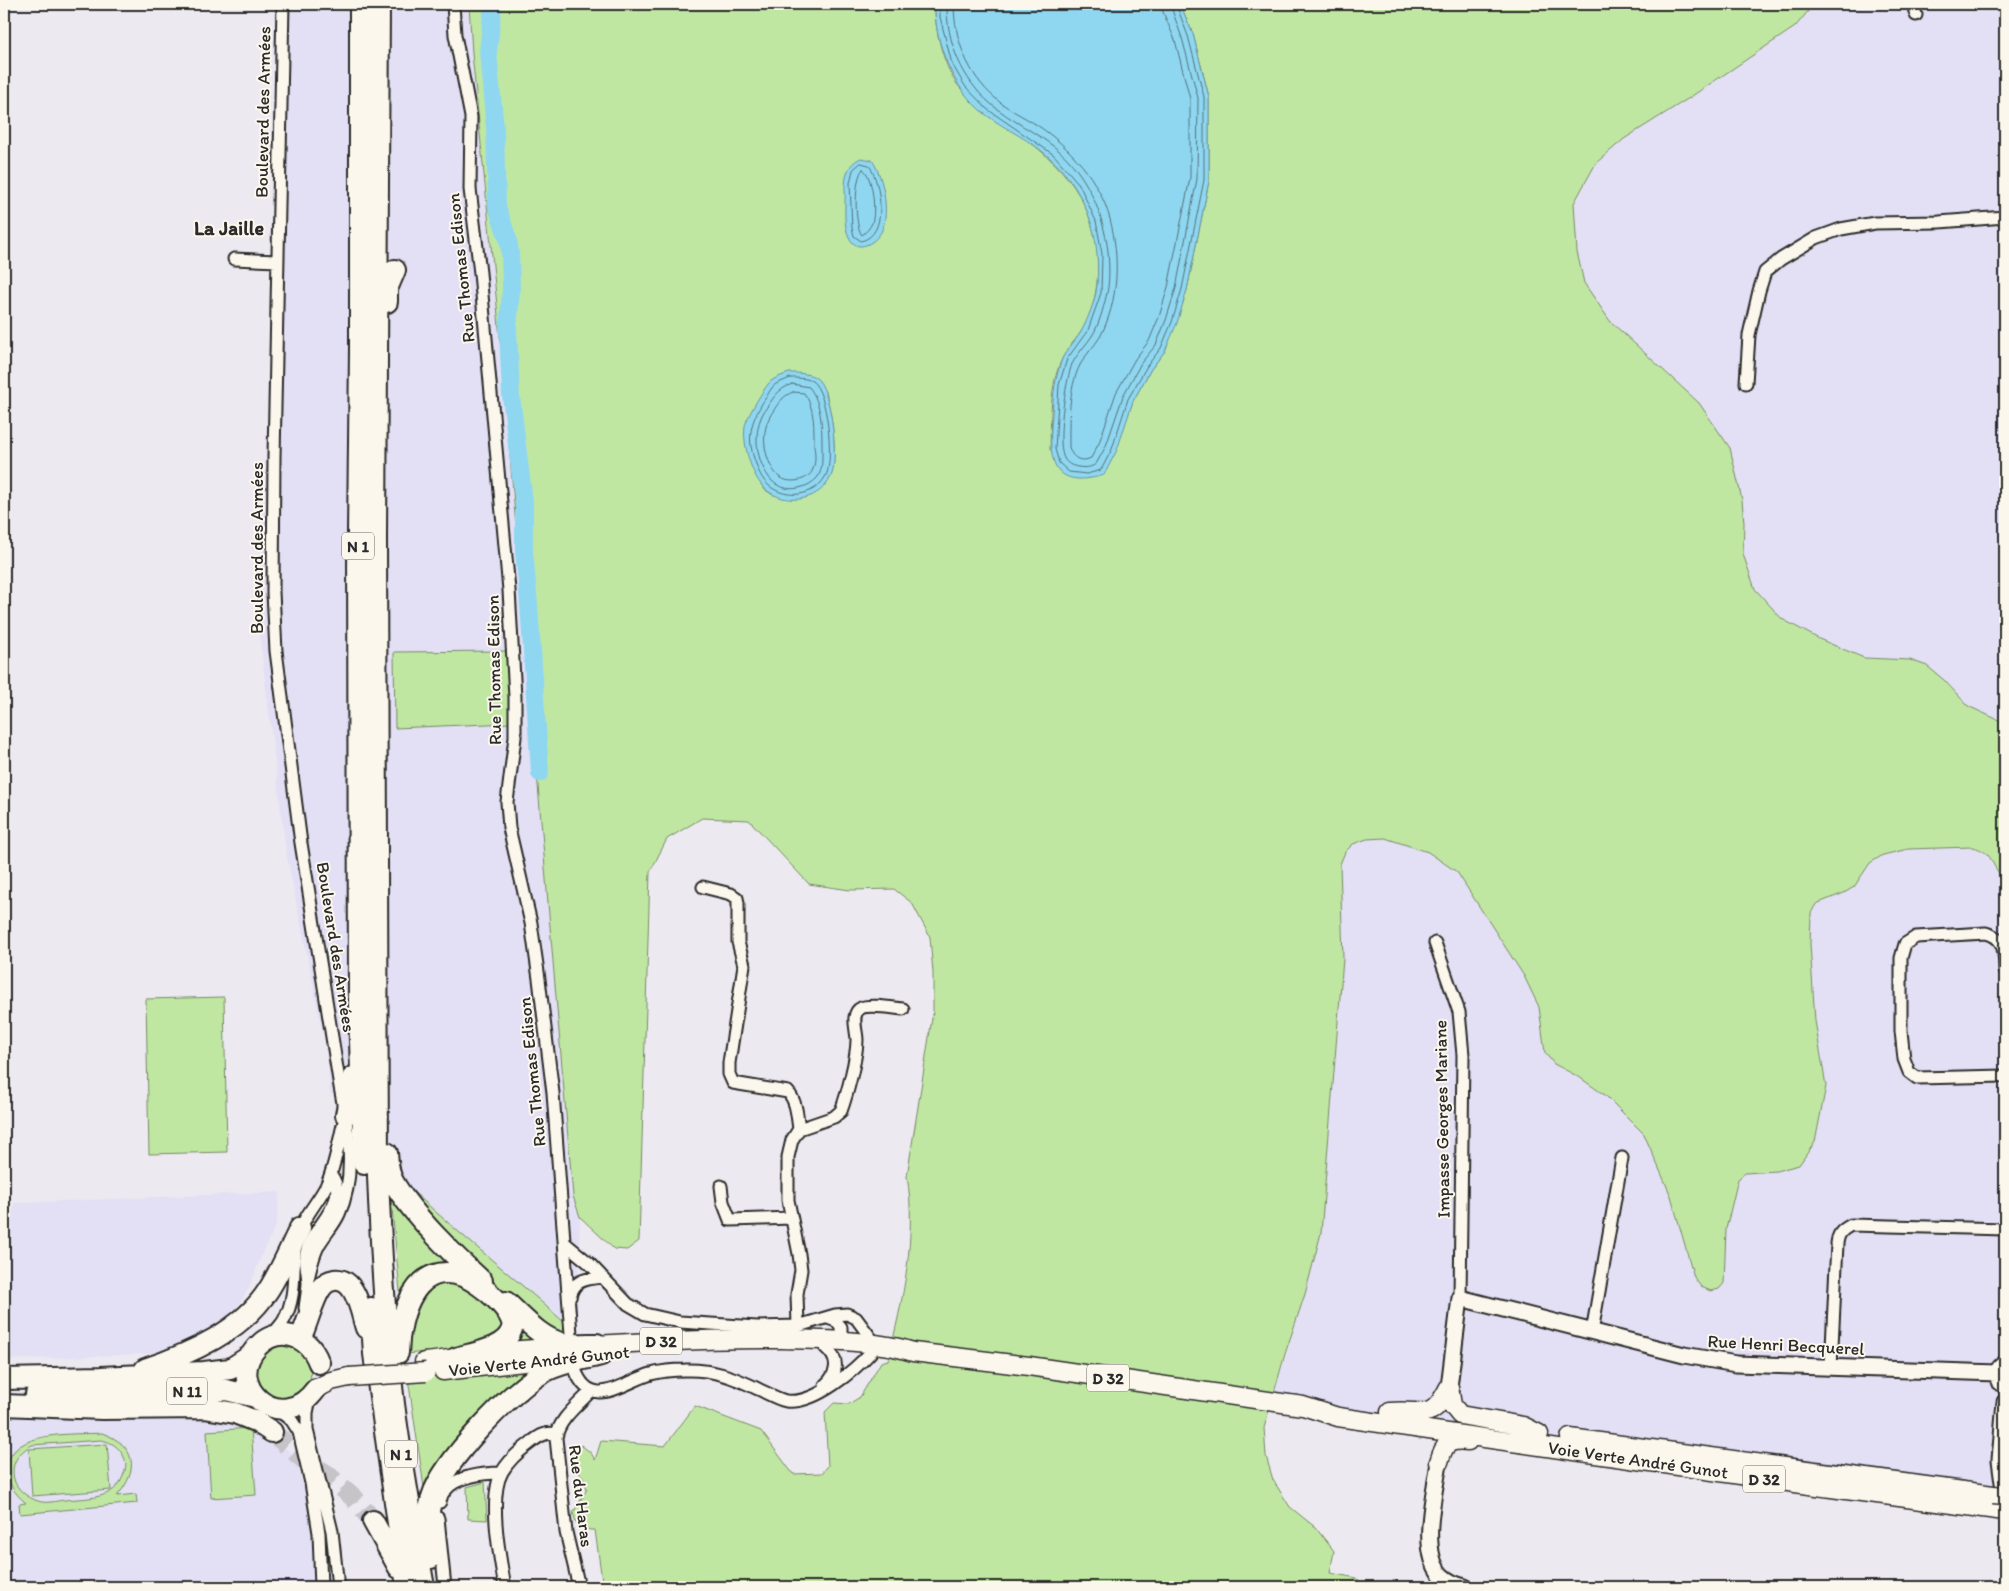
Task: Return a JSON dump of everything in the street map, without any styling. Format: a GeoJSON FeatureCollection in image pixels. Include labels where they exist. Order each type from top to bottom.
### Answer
{"type":"FeatureCollection","features":[{"type":"Feature","properties":{"kind":"highway","name":"N 1"},"geometry":{"type":"LineString","coordinates":[[360,4],[369,69],[377,415],[368,1011],[367,1250],[374,1354],[412,1585]]}},
{"type":"Feature","properties":{"kind":"highway","name":"N 1"},"geometry":{"type":"LineString","coordinates":[[380,4],[379,30],[369,69],[360,350],[358,534],[368,1011],[387,1339],[405,1481],[412,1585]]}},
{"type":"Feature","properties":{"kind":"highway"},"geometry":{"type":"LineString","coordinates":[[369,69],[387,173],[392,185]]}},
{"type":"Feature","properties":{"kind":"highway"},"geometry":{"type":"LineString","coordinates":[[347,205],[353,194],[369,69]]}},
{"type":"Feature","properties":{"kind":"highway"},"geometry":{"type":"LineString","coordinates":[[346,267],[360,350]]}},
{"type":"Feature","properties":{"kind":"highway"},"geometry":{"type":"LineString","coordinates":[[377,415],[385,365],[387,289],[395,270]]}},
{"type":"Feature","properties":{"kind":"highway"},"geometry":{"type":"LineString","coordinates":[[346,1115],[368,1011]]}},
{"type":"Feature","properties":{"kind":"highway"},"geometry":{"type":"LineString","coordinates":[[368,1011],[384,1079],[388,1167],[393,1182],[416,1212],[469,1269],[541,1333],[561,1342],[599,1349]]}},
{"type":"Feature","properties":{"kind":"highway"},"geometry":{"type":"LineString","coordinates":[[129,1376],[190,1351],[236,1324],[258,1304],[268,1290],[300,1228]]}},
{"type":"Feature","properties":{"kind":"highway"},"geometry":{"type":"LineString","coordinates":[[432,1587],[403,1410],[398,1345],[403,1314],[410,1298],[419,1285],[428,1278],[443,1274],[466,1277],[502,1305],[512,1321],[511,1330],[504,1340],[486,1349],[456,1358]]}},
{"type":"Feature","properties":{"kind":"highway"},"geometry":{"type":"LineString","coordinates":[[304,1336],[320,1289],[327,1282],[333,1280],[343,1281],[353,1290],[374,1354]]}},
{"type":"Feature","properties":{"kind":"highway"},"geometry":{"type":"LineString","coordinates":[[304,1336],[282,1335],[263,1341],[250,1356],[247,1366],[247,1377],[250,1388],[256,1397],[263,1403],[276,1409],[287,1410],[296,1407],[313,1394]]}},
{"type":"Feature","properties":{"kind":"highway"},"geometry":{"type":"LineString","coordinates":[[304,1336],[319,1363]]}},
{"type":"Feature","properties":{"kind":"highway"},"geometry":{"type":"LineString","coordinates":[[432,1587],[428,1511],[437,1484],[449,1466],[497,1411],[523,1386],[552,1368],[599,1349]]}},
{"type":"Feature","properties":{"kind":"highway","name":"N 11"},"geometry":{"type":"LineString","coordinates":[[4,1379],[129,1376],[222,1370],[239,1365],[250,1356]]}},
{"type":"Feature","properties":{"kind":"highway","name":"N 11"},"geometry":{"type":"LineString","coordinates":[[4,1395],[226,1390],[256,1397]]}},
{"type":"Feature","properties":{"kind":"highway"},"geometry":{"type":"LineString","coordinates":[[4,1405],[102,1409],[204,1408],[236,1413],[272,1432]]}},
{"type":"Feature","properties":{"kind":"highway"},"geometry":{"type":"LineString","coordinates":[[373,1521],[412,1585]]}},
{"type":"Feature","properties":{"kind":"main road","name":"Voie Verte André Gunot"},"geometry":{"type":"LineString","coordinates":[[313,1394],[349,1373],[710,1339],[798,1337],[829,1344],[901,1348],[913,1352],[1029,1366],[1303,1406],[1319,1404],[1342,1406],[1392,1418],[1536,1440],[2001,1502]]}},
{"type":"Feature","properties":{"kind":"main road","name":"Voie Verte André Gunot"},"geometry":{"type":"LineString","coordinates":[[425,1367],[456,1358],[504,1351],[599,1349]]}},
{"type":"Feature","properties":{"kind":"main road","name":"Voie Verte André Gunot"},"geometry":{"type":"LineString","coordinates":[[319,1363],[349,1373]]}},
{"type":"Feature","properties":{"kind":"main road"},"geometry":{"type":"LineString","coordinates":[[1392,1418],[1402,1411],[1427,1413],[1434,1410],[1442,1401],[1449,1387]]}},
{"type":"Feature","properties":{"kind":"main road"},"geometry":{"type":"LineString","coordinates":[[1439,1462],[1445,1446],[1455,1440],[1524,1448],[1536,1440],[1523,1426],[1460,1415],[1452,1405],[1449,1387]]}},
{"type":"Feature","properties":{"kind":"main road"},"geometry":{"type":"LineString","coordinates":[[1392,1418],[1429,1435],[1435,1445],[1439,1462]]}},
{"type":"Feature","properties":{"kind":"street","name":"Boulevard des Armées"},"geometry":{"type":"LineString","coordinates":[[284,4],[277,261],[273,592],[276,651],[301,843],[346,1115],[350,1173],[346,1194],[337,1217],[319,1244],[308,1279]]}},
{"type":"Feature","properties":{"kind":"street","name":"Rue Thomas Edison"},"geometry":{"type":"LineString","coordinates":[[454,4],[455,35],[471,117],[470,189],[480,272],[509,590],[515,697],[515,737],[507,802],[509,828],[531,922],[538,972],[553,1093],[572,1334]]}},
{"type":"Feature","properties":{"kind":"street"},"geometry":{"type":"LineString","coordinates":[[1746,384],[1749,335],[1759,291],[1765,272],[1781,259],[1816,238],[1841,229],[1875,223],[1939,222],[2005,217]]}},
{"type":"Feature","properties":{"kind":"street"},"geometry":{"type":"LineString","coordinates":[[234,259],[277,261]]}},
{"type":"Feature","properties":{"kind":"street"},"geometry":{"type":"LineString","coordinates":[[703,887],[730,894],[737,898],[738,903],[738,942],[744,965],[729,1074],[732,1083],[788,1092],[793,1098],[799,1129]]}},
{"type":"Feature","properties":{"kind":"street"},"geometry":{"type":"LineString","coordinates":[[2005,970],[2003,944],[1997,937],[1986,933],[1916,937],[1905,944],[1901,958],[1901,1031],[1904,1059],[1909,1072],[1917,1078],[2005,1076]]}},
{"type":"Feature","properties":{"kind":"street","name":"Impasse Georges Mariane"},"geometry":{"type":"LineString","coordinates":[[1435,943],[1455,996],[1461,1026],[1463,1063],[1460,1298]]}},
{"type":"Feature","properties":{"kind":"street"},"geometry":{"type":"LineString","coordinates":[[798,1337],[797,1294],[800,1254],[788,1200],[788,1157],[792,1140],[799,1129],[834,1117],[841,1111],[857,1046],[856,1012],[866,1006],[903,1009]]}},
{"type":"Feature","properties":{"kind":"street","name":"Boulevard des Armées"},"geometry":{"type":"LineString","coordinates":[[332,1169],[340,1087]]}},
{"type":"Feature","properties":{"kind":"street"},"geometry":{"type":"LineString","coordinates":[[271,1337],[285,1319],[294,1288],[296,1244],[300,1228],[316,1204],[332,1169],[346,1115]]}},
{"type":"Feature","properties":{"kind":"street"},"geometry":{"type":"LineString","coordinates":[[1592,1332],[1622,1158]]}},
{"type":"Feature","properties":{"kind":"street"},"geometry":{"type":"LineString","coordinates":[[304,1336],[308,1279],[306,1254],[308,1246],[329,1213],[336,1194],[336,1182],[332,1169]]}},
{"type":"Feature","properties":{"kind":"street"},"geometry":{"type":"LineString","coordinates":[[721,1186],[730,1220],[791,1218]]}},
{"type":"Feature","properties":{"kind":"street"},"geometry":{"type":"LineString","coordinates":[[316,1204],[322,1224]]}},
{"type":"Feature","properties":{"kind":"street"},"geometry":{"type":"LineString","coordinates":[[1831,1368],[1837,1244],[1840,1232],[1851,1225],[2005,1228]]}},
{"type":"Feature","properties":{"kind":"street"},"geometry":{"type":"LineString","coordinates":[[566,1244],[628,1304],[645,1314],[680,1322],[757,1328],[798,1337],[828,1318],[843,1314],[852,1315],[856,1318],[875,1348],[834,1385],[799,1400],[784,1400],[735,1377],[718,1372],[696,1370],[650,1374],[612,1390],[599,1393],[582,1386],[575,1369]]}},
{"type":"Feature","properties":{"kind":"street"},"geometry":{"type":"LineString","coordinates":[[569,1301],[576,1284],[583,1279],[602,1278]]}},
{"type":"Feature","properties":{"kind":"street"},"geometry":{"type":"LineString","coordinates":[[1449,1387],[1460,1298]]}},
{"type":"Feature","properties":{"kind":"street","name":"Rue Henri Becquerel"},"geometry":{"type":"LineString","coordinates":[[1460,1298],[1705,1360],[1736,1364],[2003,1375]]}},
{"type":"Feature","properties":{"kind":"street"},"geometry":{"type":"LineString","coordinates":[[814,1394],[834,1374],[835,1359],[829,1344],[841,1334],[841,1327],[836,1321],[828,1318]]}},
{"type":"Feature","properties":{"kind":"street","name":"Rue du Haras"},"geometry":{"type":"LineString","coordinates":[[578,1587],[566,1532],[556,1434],[564,1421],[591,1391]]}},
{"type":"Feature","properties":{"kind":"street"},"geometry":{"type":"LineString","coordinates":[[313,1394],[307,1413],[306,1430],[332,1531],[338,1587]]}},
{"type":"Feature","properties":{"kind":"street"},"geometry":{"type":"LineString","coordinates":[[2001,1502],[2000,1460],[2005,1402]]}},
{"type":"Feature","properties":{"kind":"street"},"geometry":{"type":"LineString","coordinates":[[276,1409],[284,1413],[292,1421],[299,1432],[311,1483],[319,1533],[322,1587],[330,1582],[338,1587]]}},
{"type":"Feature","properties":{"kind":"street"},"geometry":{"type":"LineString","coordinates":[[505,1587],[496,1524],[497,1491],[501,1473],[512,1457],[540,1436],[547,1433],[556,1434]]}},
{"type":"Feature","properties":{"kind":"street"},"geometry":{"type":"LineString","coordinates":[[1439,1462],[1430,1528],[1432,1556],[1437,1569],[1444,1577],[1465,1587]]}},
{"type":"Feature","properties":{"kind":"street"},"geometry":{"type":"LineString","coordinates":[[445,1587],[438,1524],[439,1505],[444,1491],[453,1483],[485,1473],[501,1473]]}},
{"type":"Feature","properties":{"kind":"shaded area"},"geometry":{"type":"Polygon","coordinates":[[[275,4],[469,4],[472,53],[498,316],[573,1196],[580,1217],[577,1334],[421,1201],[388,1167],[330,1092],[327,1053],[286,852],[259,631],[271,325],[275,4]]]}},
{"type":"Feature","properties":{"kind":"shaded area"},"geometry":{"type":"Polygon","coordinates":[[[1814,4],[2005,4],[2005,723],[1968,706],[1944,680],[1910,660],[1864,658],[1819,639],[1782,619],[1755,589],[1743,554],[1744,523],[1742,500],[1699,403],[1610,321],[1584,283],[1577,252],[1574,203],[1596,163],[1624,139],[1795,27],[1814,4]]]}},
{"type":"Feature","properties":{"kind":"shaded area"},"geometry":{"type":"Polygon","coordinates":[[[1385,838],[1428,852],[1457,872],[1524,976],[1539,1007],[1545,1053],[1560,1068],[1579,1077],[1606,1096],[1644,1134],[1671,1196],[1688,1259],[1724,1283],[1726,1229],[1738,1179],[1745,1173],[1776,1171],[1815,1142],[1826,1086],[1815,1021],[1810,944],[1811,913],[1817,904],[1844,893],[1861,878],[1870,863],[1883,855],[1908,849],[1931,847],[1972,847],[1988,853],[2005,879],[2005,1522],[1269,1410],[1305,1294],[1321,1233],[1343,959],[1340,864],[1345,852],[1353,844],[1367,839],[1385,838]]]}},
{"type":"Feature","properties":{"kind":"shaded area"},"geometry":{"type":"Polygon","coordinates":[[[280,1192],[276,1225],[263,1251],[249,1288],[233,1314],[205,1338],[167,1353],[4,1360],[4,1290],[14,1203],[280,1192]]]}},
{"type":"Feature","properties":{"kind":"shaded area"},"geometry":{"type":"Polygon","coordinates":[[[4,1412],[204,1413],[254,1426],[296,1456],[302,1484],[319,1533],[323,1587],[4,1587],[4,1412]]]}},
{"type":"Feature","properties":{"kind":"green space"},"geometry":{"type":"Polygon","coordinates":[[[469,4],[935,4],[936,25],[941,49],[955,81],[967,95],[1035,146],[1062,171],[1083,203],[1095,235],[1098,262],[1096,291],[1089,317],[1083,329],[1067,350],[1058,368],[1053,390],[1050,450],[1125,423],[1133,401],[1151,369],[1165,351],[1187,290],[1209,181],[1209,97],[1193,34],[1180,4],[1814,4],[1795,27],[1624,139],[1596,163],[1574,203],[1577,252],[1584,283],[1610,321],[1699,403],[1730,448],[1742,500],[1744,523],[1743,554],[1755,589],[1782,619],[1819,639],[1864,658],[1910,660],[1927,666],[1944,680],[1968,706],[2005,723],[2005,879],[1996,869],[1989,856],[1980,849],[1972,847],[1908,849],[1883,855],[1870,863],[1854,887],[1816,904],[1811,913],[1810,944],[1815,1021],[1826,1086],[1815,1142],[1799,1165],[1776,1171],[1745,1173],[1738,1179],[1726,1229],[1724,1283],[1719,1289],[1711,1291],[1701,1287],[1694,1277],[1671,1196],[1644,1134],[1606,1096],[1579,1077],[1554,1064],[1545,1053],[1539,1007],[1524,976],[1457,872],[1428,852],[1385,838],[1367,839],[1353,844],[1345,852],[1340,864],[1343,959],[1321,1233],[1305,1294],[1285,1354],[1264,1428],[1266,1456],[1273,1480],[1290,1507],[1315,1527],[1334,1551],[1330,1573],[1357,1578],[1364,1587],[603,1587],[595,1530],[577,1525],[573,1513],[587,1489],[583,1477],[574,1467],[572,1454],[581,1445],[591,1453],[595,1460],[601,1441],[665,1446],[695,1406],[761,1431],[793,1474],[822,1473],[828,1466],[825,1412],[834,1403],[849,1404],[860,1397],[881,1362],[888,1360],[899,1315],[907,1268],[910,1199],[907,1176],[933,1012],[933,973],[930,937],[912,903],[894,889],[850,890],[809,884],[749,820],[702,818],[667,839],[650,872],[639,1241],[627,1250],[614,1249],[580,1217],[573,1196],[498,316],[472,53],[469,4]],[[826,392],[754,472],[764,489],[773,495],[825,486],[831,476],[834,463],[833,432],[826,392]]]}},
{"type":"Feature","properties":{"kind":"green space"},"geometry":{"type":"Polygon","coordinates":[[[506,651],[510,723],[395,728],[394,652],[506,651]]]}},
{"type":"Feature","properties":{"kind":"green space"},"geometry":{"type":"Polygon","coordinates":[[[224,997],[227,1152],[149,1154],[146,999],[224,997]]]}},
{"type":"Feature","properties":{"kind":"green space"},"geometry":{"type":"Polygon","coordinates":[[[388,1167],[437,1213],[539,1300],[588,1345],[454,1370],[429,1371],[426,1352],[406,1354],[388,1167]]]}},
{"type":"Feature","properties":{"kind":"green space"},"geometry":{"type":"Polygon","coordinates":[[[279,1345],[289,1345],[299,1349],[307,1357],[311,1372],[307,1387],[299,1395],[289,1399],[279,1399],[269,1395],[261,1387],[257,1377],[257,1367],[261,1357],[269,1349],[279,1345]]]}},
{"type":"Feature","properties":{"kind":"green space"},"geometry":{"type":"Polygon","coordinates":[[[549,1364],[426,1501],[408,1378],[514,1369],[549,1364]]]}},
{"type":"Feature","properties":{"kind":"green space"},"geometry":{"type":"Polygon","coordinates":[[[251,1428],[256,1495],[211,1498],[207,1431],[251,1428]]]}},
{"type":"Feature","properties":{"kind":"green space"},"geometry":{"type":"Polygon","coordinates":[[[102,1433],[122,1444],[128,1451],[131,1459],[129,1477],[117,1496],[136,1494],[137,1503],[20,1514],[19,1504],[26,1503],[18,1496],[10,1483],[7,1467],[11,1455],[20,1446],[46,1436],[102,1433]],[[105,1441],[32,1445],[23,1451],[15,1463],[13,1473],[15,1483],[20,1490],[34,1500],[41,1502],[90,1498],[107,1494],[119,1484],[126,1464],[120,1450],[115,1445],[105,1441]]]}},
{"type":"Feature","properties":{"kind":"green space"},"geometry":{"type":"Polygon","coordinates":[[[107,1444],[111,1490],[32,1496],[29,1449],[107,1444]]]}},
{"type":"Feature","properties":{"kind":"green space"},"geometry":{"type":"Polygon","coordinates":[[[485,1482],[487,1520],[468,1519],[467,1487],[485,1482]]]}},
{"type":"Feature","properties":{"kind":"water"},"geometry":{"type":"Polygon","coordinates":[[[935,4],[1180,4],[1193,34],[1209,97],[1209,181],[1187,290],[1177,323],[1165,351],[1151,369],[1133,401],[1117,450],[1104,475],[1086,479],[1073,478],[1063,474],[1056,467],[1052,457],[1051,444],[1054,394],[1062,359],[1083,328],[1096,292],[1098,274],[1096,241],[1093,228],[1083,202],[1060,168],[1035,146],[985,114],[964,92],[955,79],[942,49],[938,34],[935,4]]]}},
{"type":"Feature","properties":{"kind":"water"},"geometry":{"type":"Polygon","coordinates":[[[861,158],[872,160],[876,167],[884,194],[885,213],[882,230],[876,239],[867,245],[858,246],[850,239],[846,228],[845,185],[850,167],[861,158]]]}},
{"type":"Feature","properties":{"kind":"water"},"geometry":{"type":"Polygon","coordinates":[[[789,373],[802,373],[812,376],[821,383],[826,394],[834,438],[834,465],[827,483],[813,495],[796,499],[786,499],[777,496],[763,487],[754,472],[745,443],[745,426],[756,402],[768,384],[778,377],[789,373]]]}},
{"type":"Feature","properties":{"kind":"waterway"},"geometry":{"type":"LineString","coordinates":[[493,4],[488,52],[495,129],[497,207],[508,239],[510,252],[511,289],[508,330],[511,396],[524,502],[524,551],[540,773]]}},
{"type":"Feature","properties":{"kind":"tunnel"},"geometry":{"type":"LineString","coordinates":[[272,1432],[353,1497],[373,1521]]}},
{"type":"Feature","properties":{"kind":"district","name":"La Jaille"},"geometry":{"type":"Point","coordinates":[229,228]}}]}
